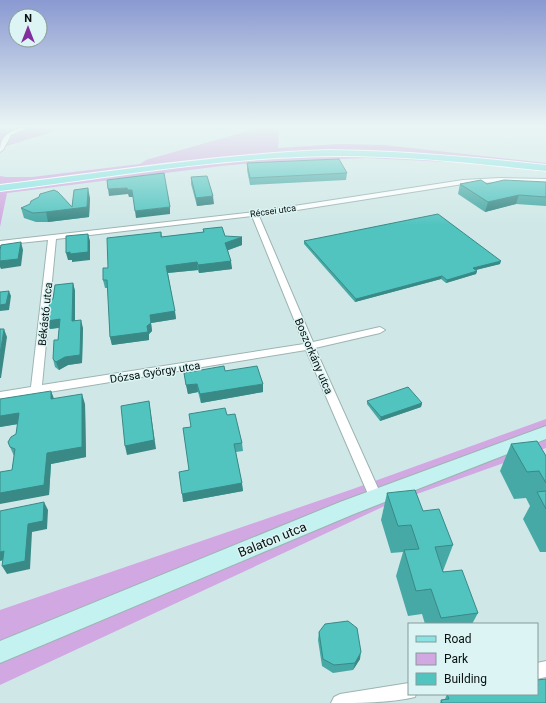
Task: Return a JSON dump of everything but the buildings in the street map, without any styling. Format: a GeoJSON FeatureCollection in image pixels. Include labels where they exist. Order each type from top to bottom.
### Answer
{"type":"FeatureCollection","features":[{"type":"Feature","properties":{"kind":"main road"},"geometry":{"type":"LineString","coordinates":[[5,188],[231,160]]}},
{"type":"Feature","properties":{"kind":"main road"},"geometry":{"type":"LineString","coordinates":[[465,160],[546,168]]}},
{"type":"Feature","properties":{"kind":"street","name":"Récsei utca"},"geometry":{"type":"LineString","coordinates":[[0,243],[255,214],[463,182],[500,180],[546,181]]}},
{"type":"Feature","properties":{"kind":"street"},"geometry":{"type":"LineString","coordinates":[[0,192],[5,188]]}},
{"type":"Feature","properties":{"kind":"street","name":"Boszorkány utca"},"geometry":{"type":"LineString","coordinates":[[255,214],[324,379],[376,497]]}},
{"type":"Feature","properties":{"kind":"street","name":"Békástó utca"},"geometry":{"type":"LineString","coordinates":[[36,391],[52,237]]}},
{"type":"Feature","properties":{"kind":"street","name":"Dózsa György utca"},"geometry":{"type":"LineString","coordinates":[[0,396],[310,346],[380,330]]}},
{"type":"Feature","properties":{"kind":"street","name":"Balaton utca"},"geometry":{"type":"LineString","coordinates":[[0,652],[376,497],[546,432]]}},
{"type":"Feature","properties":{"kind":"street"},"geometry":{"type":"LineString","coordinates":[[340,703],[408,692]]}},
{"type":"Feature","properties":{"kind":"green space"},"geometry":{"type":"Polygon","coordinates":[[[146,160],[320,160],[264,162],[221,166],[7,193],[0,227],[0,176],[32,177],[140,164],[146,160]]]}},
{"type":"Feature","properties":{"kind":"green space"},"geometry":{"type":"Polygon","coordinates":[[[403,160],[517,160],[546,163],[546,172],[467,163],[403,160]]]}},
{"type":"Feature","properties":{"kind":"green space"},"geometry":{"type":"Polygon","coordinates":[[[546,419],[546,448],[389,504],[0,685],[0,610],[350,490],[546,419]]]}}]}
